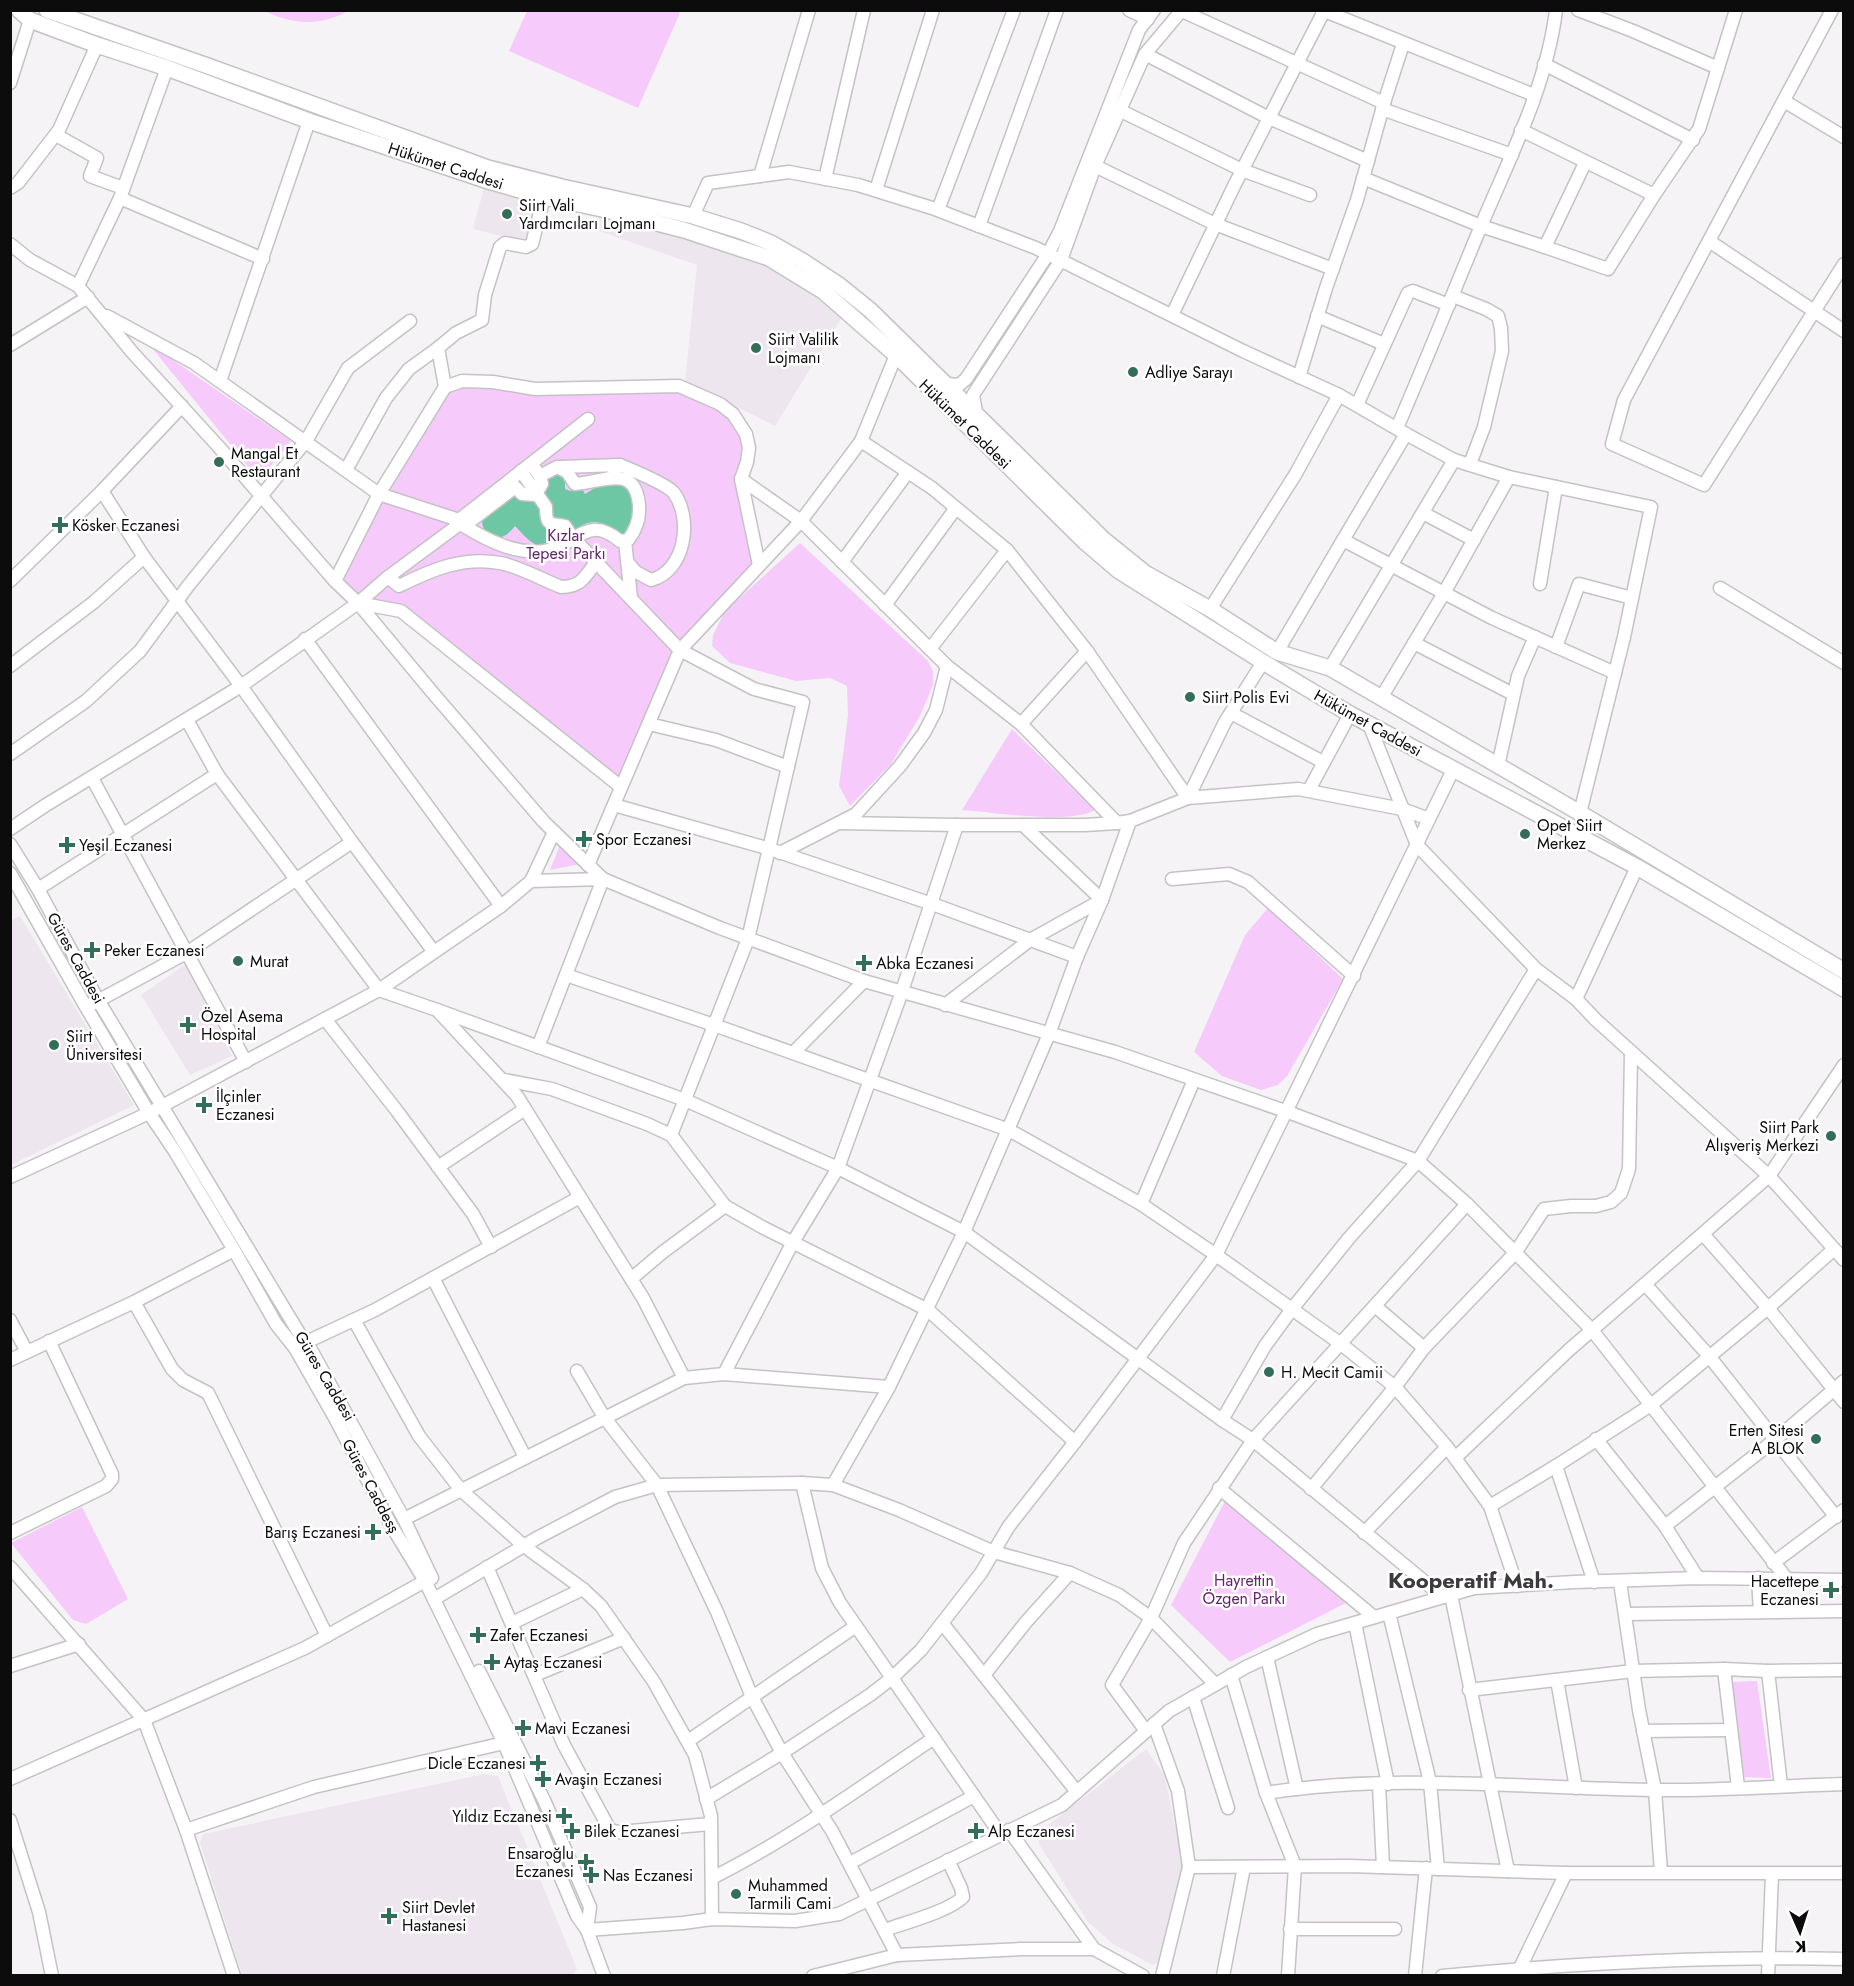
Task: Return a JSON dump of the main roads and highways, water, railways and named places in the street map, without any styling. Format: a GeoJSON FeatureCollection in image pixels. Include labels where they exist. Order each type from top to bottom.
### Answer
{"type":"FeatureCollection","features":[{"type":"Feature","properties":{"kind":"main road"},"geometry":{"type":"LineString","coordinates":[[47,10],[488,168],[693,216],[771,243],[839,285],[870,310],[947,384],[976,417],[1103,539],[1145,573],[1210,609],[1277,652],[1330,668],[1580,813],[1844,971]]}},
{"type":"Feature","properties":{"kind":"main road","name":"Hükümet Caddesi"},"geometry":{"type":"LineString","coordinates":[[25,15],[97,45],[167,68],[309,121],[485,180],[544,197],[684,230],[769,258],[823,291],[896,355],[1085,542],[1119,571],[1350,714],[1637,867],[1844,989]]}},
{"type":"Feature","properties":{"kind":"place","name":"Siirt Vali Yardımcıları Lojmanı"},"geometry":{"type":"Point","coordinates":[507,214]}},
{"type":"Feature","properties":{"kind":"place","name":"Siirt Valilik Lojmanı"},"geometry":{"type":"Point","coordinates":[756,348]}},
{"type":"Feature","properties":{"kind":"place","name":"Adliye Sarayı"},"geometry":{"type":"Point","coordinates":[1133,372]}},
{"type":"Feature","properties":{"kind":"place","name":"Mangal Et Restaurant"},"geometry":{"type":"Point","coordinates":[219,462]}},
{"type":"Feature","properties":{"kind":"place","name":"Kösker Eczanesi"},"geometry":{"type":"Point","coordinates":[60,525]}},
{"type":"Feature","properties":{"kind":"place","name":"Siirt Polis Evi"},"geometry":{"type":"Point","coordinates":[1190,697]}},
{"type":"Feature","properties":{"kind":"place","name":"Opet Siirt Merkez"},"geometry":{"type":"Point","coordinates":[1525,834]}},
{"type":"Feature","properties":{"kind":"place","name":"Spor Eczanesi"},"geometry":{"type":"Point","coordinates":[584,839]}},
{"type":"Feature","properties":{"kind":"place","name":"Yeşil Eczanesi"},"geometry":{"type":"Point","coordinates":[67,845]}},
{"type":"Feature","properties":{"kind":"place","name":"Peker Eczanesi"},"geometry":{"type":"Point","coordinates":[92,950]}},
{"type":"Feature","properties":{"kind":"place","name":"Murat"},"geometry":{"type":"Point","coordinates":[238,961]}},
{"type":"Feature","properties":{"kind":"place","name":"Abka Eczanesi"},"geometry":{"type":"Point","coordinates":[864,963]}},
{"type":"Feature","properties":{"kind":"place","name":"Özel Asema Hospital"},"geometry":{"type":"Point","coordinates":[188,1025]}},
{"type":"Feature","properties":{"kind":"place","name":"Siirt Üniversitesi"},"geometry":{"type":"Point","coordinates":[54,1045]}},
{"type":"Feature","properties":{"kind":"place","name":"İlçinler Eczanesi"},"geometry":{"type":"Point","coordinates":[204,1105]}},
{"type":"Feature","properties":{"kind":"place","name":"Siirt Park Alışveriş Merkezi"},"geometry":{"type":"Point","coordinates":[1831,1136]}},
{"type":"Feature","properties":{"kind":"place","name":"H. Mecit Camii"},"geometry":{"type":"Point","coordinates":[1269,1372]}},
{"type":"Feature","properties":{"kind":"place","name":"Erten Sitesi A BLOK"},"geometry":{"type":"Point","coordinates":[1816,1439]}},
{"type":"Feature","properties":{"kind":"place","name":"Barış Eczanesi"},"geometry":{"type":"Point","coordinates":[373,1532]}},
{"type":"Feature","properties":{"kind":"place","name":"Hacettepe Eczanesi"},"geometry":{"type":"Point","coordinates":[1831,1590]}},
{"type":"Feature","properties":{"kind":"place","name":"Zafer Eczanesi"},"geometry":{"type":"Point","coordinates":[478,1635]}},
{"type":"Feature","properties":{"kind":"place","name":"Aytaş Eczanesi"},"geometry":{"type":"Point","coordinates":[492,1662]}},
{"type":"Feature","properties":{"kind":"place","name":"Mavi Eczanesi"},"geometry":{"type":"Point","coordinates":[523,1728]}},
{"type":"Feature","properties":{"kind":"place","name":"Dicle Eczanesi"},"geometry":{"type":"Point","coordinates":[538,1763]}},
{"type":"Feature","properties":{"kind":"place","name":"Avaşin Eczanesi"},"geometry":{"type":"Point","coordinates":[543,1779]}},
{"type":"Feature","properties":{"kind":"place","name":"Yıldız Eczanesi"},"geometry":{"type":"Point","coordinates":[564,1816]}},
{"type":"Feature","properties":{"kind":"place","name":"Bilek Eczanesi"},"geometry":{"type":"Point","coordinates":[572,1831]}},
{"type":"Feature","properties":{"kind":"place","name":"Alp Eczanesi"},"geometry":{"type":"Point","coordinates":[976,1831]}},
{"type":"Feature","properties":{"kind":"place","name":"Ensaroğlu Eczanesi"},"geometry":{"type":"Point","coordinates":[586,1862]}},
{"type":"Feature","properties":{"kind":"place","name":"Nas Eczanesi"},"geometry":{"type":"Point","coordinates":[591,1875]}},
{"type":"Feature","properties":{"kind":"place","name":"Muhammed Tarmili Cami"},"geometry":{"type":"Point","coordinates":[736,1894]}},
{"type":"Feature","properties":{"kind":"place","name":"Siirt Devlet Hastanesi"},"geometry":{"type":"Point","coordinates":[389,1916]}},
{"type":"Feature","properties":{"kind":"district","name":"Kooperatif Mah."},"geometry":{"type":"Point","coordinates":[1471,1580]}},
{"type":"Feature","properties":{"kind":"park label","name":"Kızlar Tepesi Parkı"},"geometry":{"type":"Point","coordinates":[566,544]}},
{"type":"Feature","properties":{"kind":"park label","name":"Hayrettin Özgen Parkı"},"geometry":{"type":"Point","coordinates":[1244,1589]}}]}
